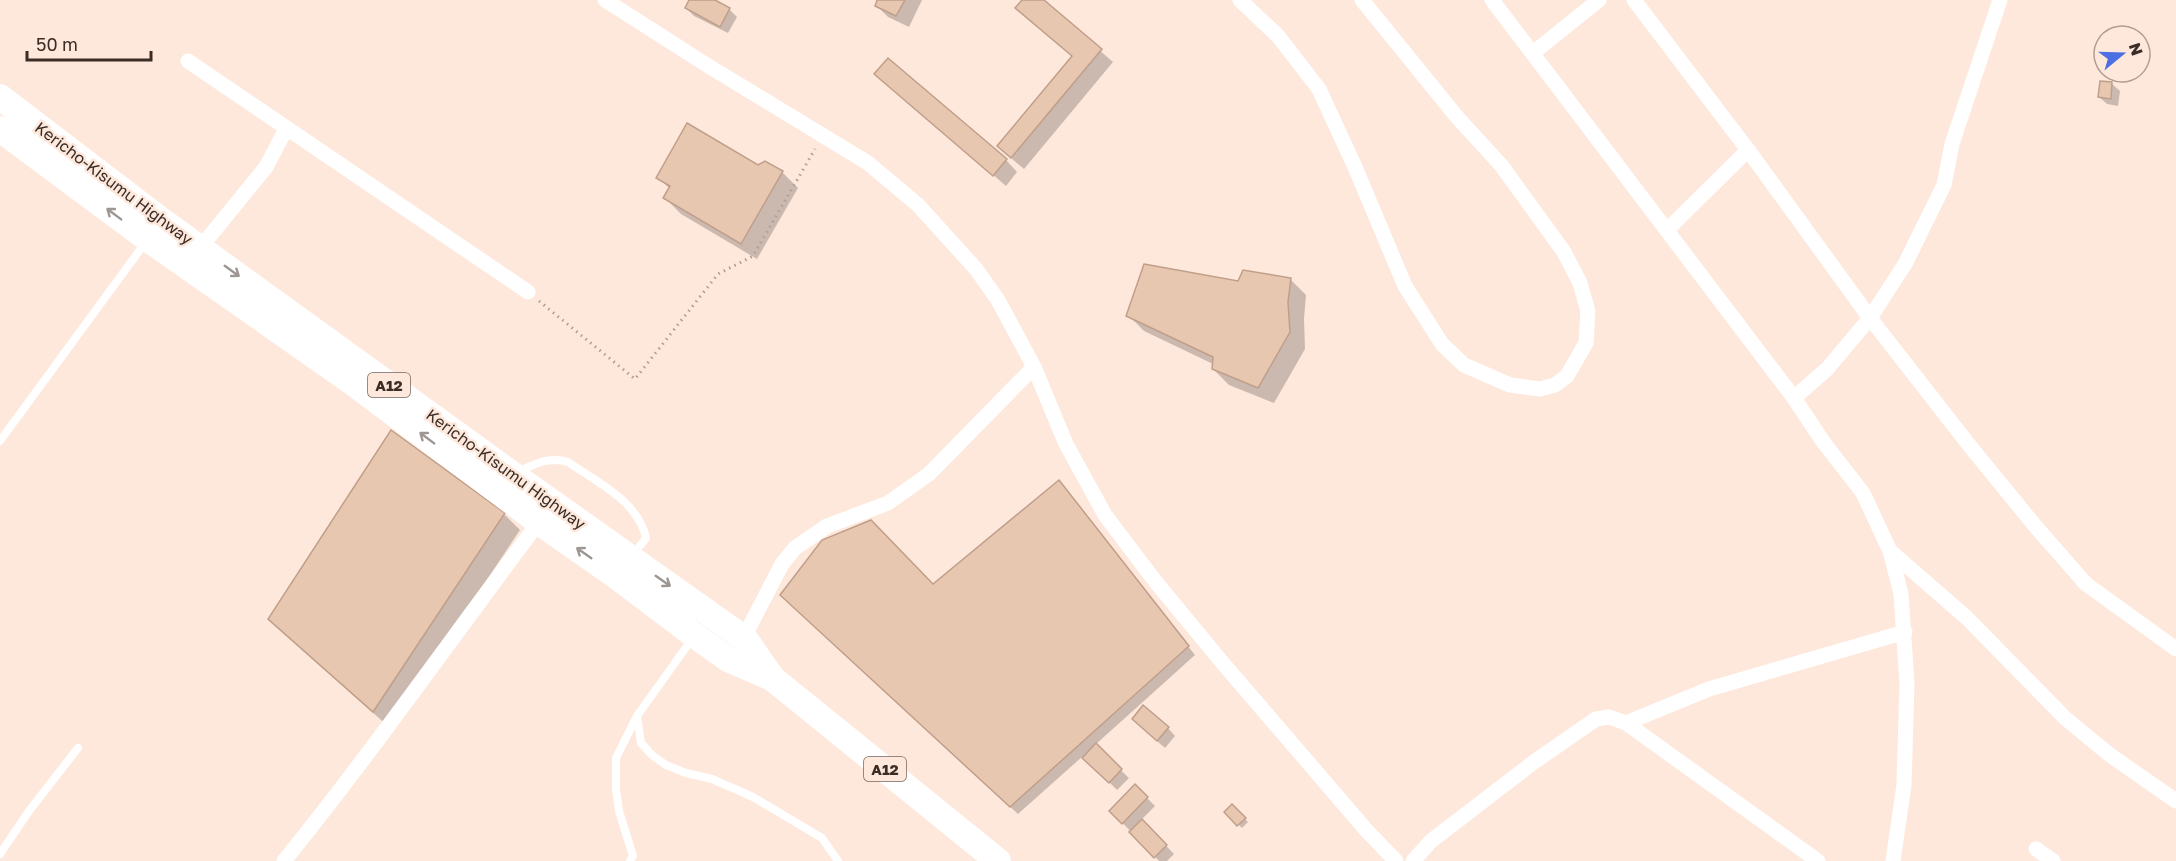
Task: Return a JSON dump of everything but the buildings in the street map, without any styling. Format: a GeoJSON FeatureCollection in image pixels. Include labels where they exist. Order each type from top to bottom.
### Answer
{"type":"FeatureCollection","features":[{"type":"Feature","properties":{"kind":"highway","name":"Kericho-Kisumu Highway"},"geometry":{"type":"LineString","coordinates":[[0,97],[155,229],[352,382],[504,481],[539,522],[623,567],[745,639],[772,678]]}},
{"type":"Feature","properties":{"kind":"highway","name":"Kericho-Kisumu Highway"},"geometry":{"type":"LineString","coordinates":[[0,129],[155,229],[200,248],[504,481],[623,567],[694,635],[728,659],[772,678],[998,861]]}},
{"type":"Feature","properties":{"kind":"street"},"geometry":{"type":"LineString","coordinates":[[605,0],[626,6],[710,67],[868,163],[918,205],[976,269],[998,300],[1034,367],[1066,444],[1105,515],[1155,581],[1221,661],[1367,831],[1396,861]]}},
{"type":"Feature","properties":{"kind":"street"},"geometry":{"type":"LineString","coordinates":[[1240,0],[1278,36],[1319,89],[1355,166],[1404,286],[1442,344],[1464,365],[1510,386],[1540,389],[1562,381],[1575,364],[1586,343],[1588,311],[1581,283],[1564,252],[1501,165],[1458,117],[1362,0]]}},
{"type":"Feature","properties":{"kind":"street"},"geometry":{"type":"LineString","coordinates":[[1492,0],[1794,398],[1824,443],[1863,493],[1890,551],[1901,594],[1905,632],[1907,684],[1904,785],[1893,861]]}},
{"type":"Feature","properties":{"kind":"street"},"geometry":{"type":"LineString","coordinates":[[1533,53],[1599,0]]}},
{"type":"Feature","properties":{"kind":"street"},"geometry":{"type":"LineString","coordinates":[[1634,0],[1748,150],[1870,318],[2036,527],[2086,584],[2176,649]]}},
{"type":"Feature","properties":{"kind":"street"},"geometry":{"type":"LineString","coordinates":[[1794,398],[1827,369],[1870,318],[1905,264],[1944,184],[1952,144],[2000,0]]}},
{"type":"Feature","properties":{"kind":"street"},"geometry":{"type":"LineString","coordinates":[[188,61],[528,292]]}},
{"type":"Feature","properties":{"kind":"street"},"geometry":{"type":"LineString","coordinates":[[200,248],[266,167],[286,129]]}},
{"type":"Feature","properties":{"kind":"street"},"geometry":{"type":"LineString","coordinates":[[1667,230],[1748,150]]}},
{"type":"Feature","properties":{"kind":"street"},"geometry":{"type":"LineString","coordinates":[[728,659],[745,639],[782,564],[795,548],[827,526],[888,503],[929,474],[1034,367]]}},
{"type":"Feature","properties":{"kind":"street"},"geometry":{"type":"LineString","coordinates":[[284,861],[348,782],[444,648],[539,522]]}},
{"type":"Feature","properties":{"kind":"street"},"geometry":{"type":"LineString","coordinates":[[1890,551],[1967,618],[2065,718],[2110,755],[2176,801]]}},
{"type":"Feature","properties":{"kind":"street"},"geometry":{"type":"LineString","coordinates":[[1626,723],[1709,689],[1905,632]]}},
{"type":"Feature","properties":{"kind":"street"},"geometry":{"type":"LineString","coordinates":[[1413,861],[1423,848],[1534,762],[1596,720],[1609,717],[1626,723],[1818,861]]}},
{"type":"Feature","properties":{"kind":"street"},"geometry":{"type":"LineString","coordinates":[[2036,849],[2053,861]]}},
{"type":"Feature","properties":{"kind":"lane"},"geometry":{"type":"LineString","coordinates":[[0,441],[155,229]]}},
{"type":"Feature","properties":{"kind":"lane"},"geometry":{"type":"LineString","coordinates":[[504,481],[543,460],[561,460],[568,462],[623,500],[636,512],[644,527],[646,538],[623,567]]}},
{"type":"Feature","properties":{"kind":"lane"},"geometry":{"type":"LineString","coordinates":[[641,861],[632,858],[619,811],[616,758],[637,716],[694,635]]}},
{"type":"Feature","properties":{"kind":"lane"},"geometry":{"type":"LineString","coordinates":[[637,716],[641,743],[659,760],[686,773],[711,779],[753,797],[822,838],[838,861]]}},
{"type":"Feature","properties":{"kind":"lane"},"geometry":{"type":"LineString","coordinates":[[0,854],[29,811],[78,748]]}},
{"type":"Feature","properties":{"kind":"path"},"geometry":{"type":"LineString","coordinates":[[528,292],[635,379],[718,274],[753,256],[824,135]]}}]}
